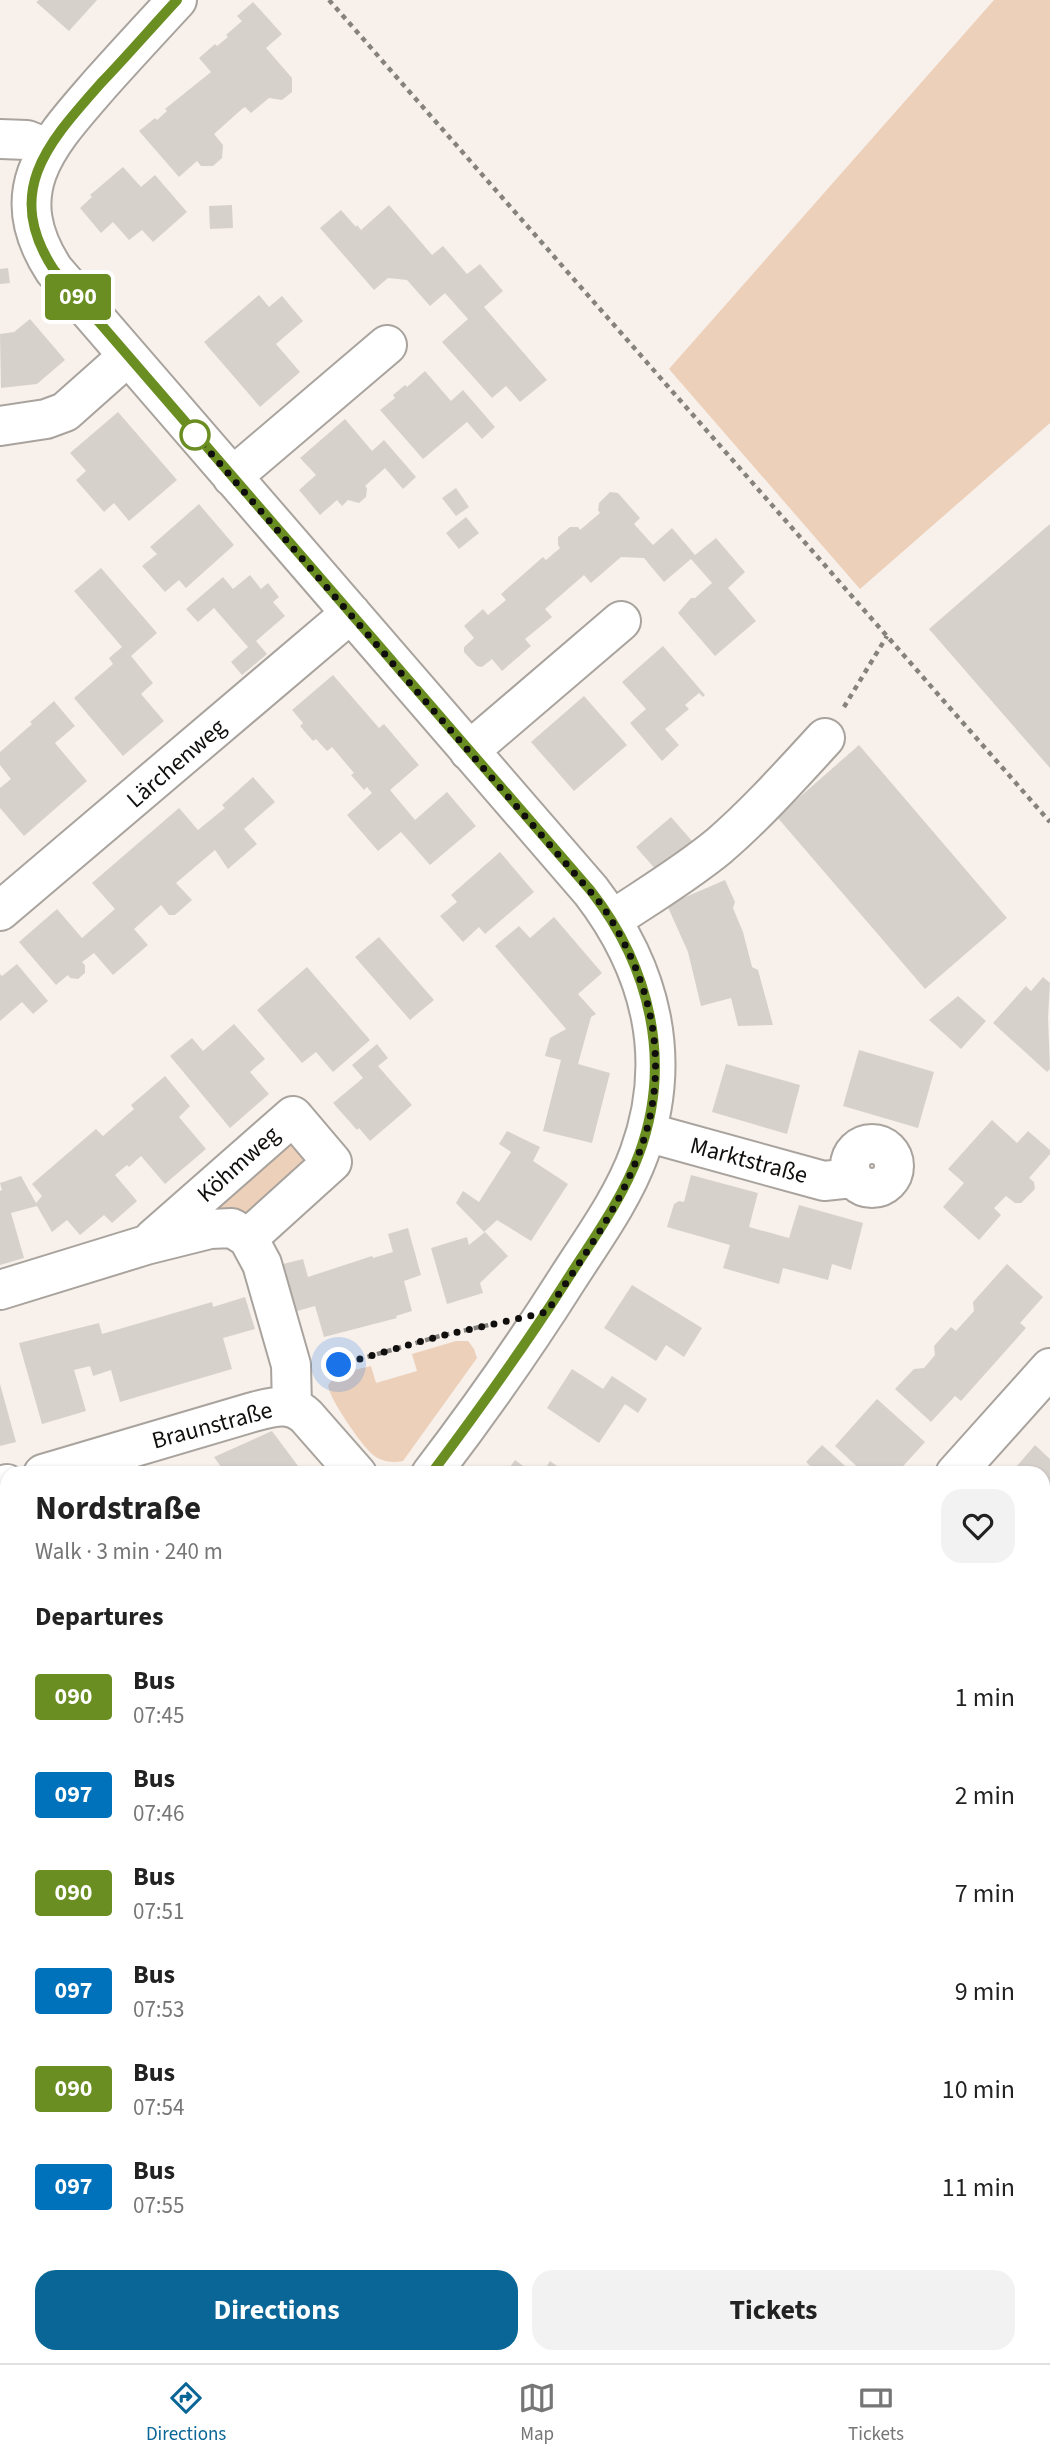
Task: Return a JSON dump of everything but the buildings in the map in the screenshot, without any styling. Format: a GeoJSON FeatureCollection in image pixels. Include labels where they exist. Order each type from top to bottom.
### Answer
{"type":"FeatureCollection","features":[{"type":"Feature","properties":{"kind":"street"},"geometry":{"type":"LineString","coordinates":[[177,0],[73,115],[47,148],[37,172],[32,196],[34,226],[39,244],[54,270],[575,872],[612,920],[634,961],[651,1014],[656,1078],[646,1132],[629,1176],[606,1220],[547,1312],[487,1400],[437,1466]]}},
{"type":"Feature","properties":{"kind":"street"},"geometry":{"type":"LineString","coordinates":[[0,139],[27,140],[47,148]]}},
{"type":"Feature","properties":{"kind":"street"},"geometry":{"type":"LineString","coordinates":[[232,477],[387,345]]}},
{"type":"Feature","properties":{"kind":"street"},"geometry":{"type":"LineString","coordinates":[[0,426],[46,419],[65,412],[128,356]]}},
{"type":"Feature","properties":{"kind":"street","name":"Lärchenweg"},"geometry":{"type":"LineString","coordinates":[[0,911],[351,613]]}},
{"type":"Feature","properties":{"kind":"street"},"geometry":{"type":"LineString","coordinates":[[468,751],[621,621]]}},
{"type":"Feature","properties":{"kind":"street"},"geometry":{"type":"LineString","coordinates":[[612,920],[694,865],[720,844],[752,816],[825,738]]}},
{"type":"Feature","properties":{"kind":"street","name":"Köhmweg"},"geometry":{"type":"LineString","coordinates":[[0,1290],[146,1245],[219,1228],[232,1228],[248,1238],[332,1162],[293,1115],[146,1245]]}},
{"type":"Feature","properties":{"kind":"street","name":"Marktstraße"},"geometry":{"type":"LineString","coordinates":[[646,1132],[824,1181],[852,1178]]}},
{"type":"Feature","properties":{"kind":"street"},"geometry":{"type":"LineString","coordinates":[[248,1238],[262,1264],[291,1365],[292,1407]]}},
{"type":"Feature","properties":{"kind":"street"},"geometry":{"type":"LineString","coordinates":[[963,1466],[1043,1390]]}},
{"type":"Feature","properties":{"kind":"street","name":"Braunstraße"},"geometry":{"type":"LineString","coordinates":[[70,1466],[272,1407],[292,1407],[306,1416],[350,1466]]}},
{"type":"Feature","properties":{"kind":"path"},"geometry":{"type":"LineString","coordinates":[[329,0],[1050,822]]}},
{"type":"Feature","properties":{"kind":"path"},"geometry":{"type":"LineString","coordinates":[[825,738],[887,636]]}},
{"type":"Feature","properties":{"kind":"path"},"geometry":{"type":"LineString","coordinates":[[292,1407],[313,1372],[440,1336],[547,1312]]}},
{"type":"Feature","properties":{"kind":"shaded area"},"geometry":{"type":"Polygon","coordinates":[[[994,0],[1050,0],[1050,423],[860,589],[669,369],[994,0]]]}},
{"type":"Feature","properties":{"kind":"shaded area"},"geometry":{"type":"Polygon","coordinates":[[[286,1137],[313,1155],[244,1219],[196,1213],[286,1137]]]}},
{"type":"Feature","properties":{"kind":"shaded area"},"geometry":{"type":"Polygon","coordinates":[[[456,1341],[468,1341],[477,1358],[403,1461],[387,1461],[376,1457],[347,1422],[328,1386],[341,1374],[371,1366],[376,1383],[417,1371],[412,1354],[456,1341]]]}},
{"type":"Feature","properties":{"kind":"bus line","name":"090"},"geometry":{"type":"LineString","coordinates":[[177,0],[73,115],[47,148],[41,159],[32,196],[34,226],[39,244],[54,270],[591,891],[627,946],[641,978],[651,1014],[656,1078],[651,1115],[639,1156],[606,1220],[515,1361],[437,1466]]}},
{"type":"Feature","properties":{"kind":"route"},"geometry":{"type":"LineString","coordinates":[[195,435],[601,904],[634,961],[651,1014],[656,1078],[651,1115],[639,1156],[606,1220],[547,1312],[440,1336],[339,1365]]}}]}
